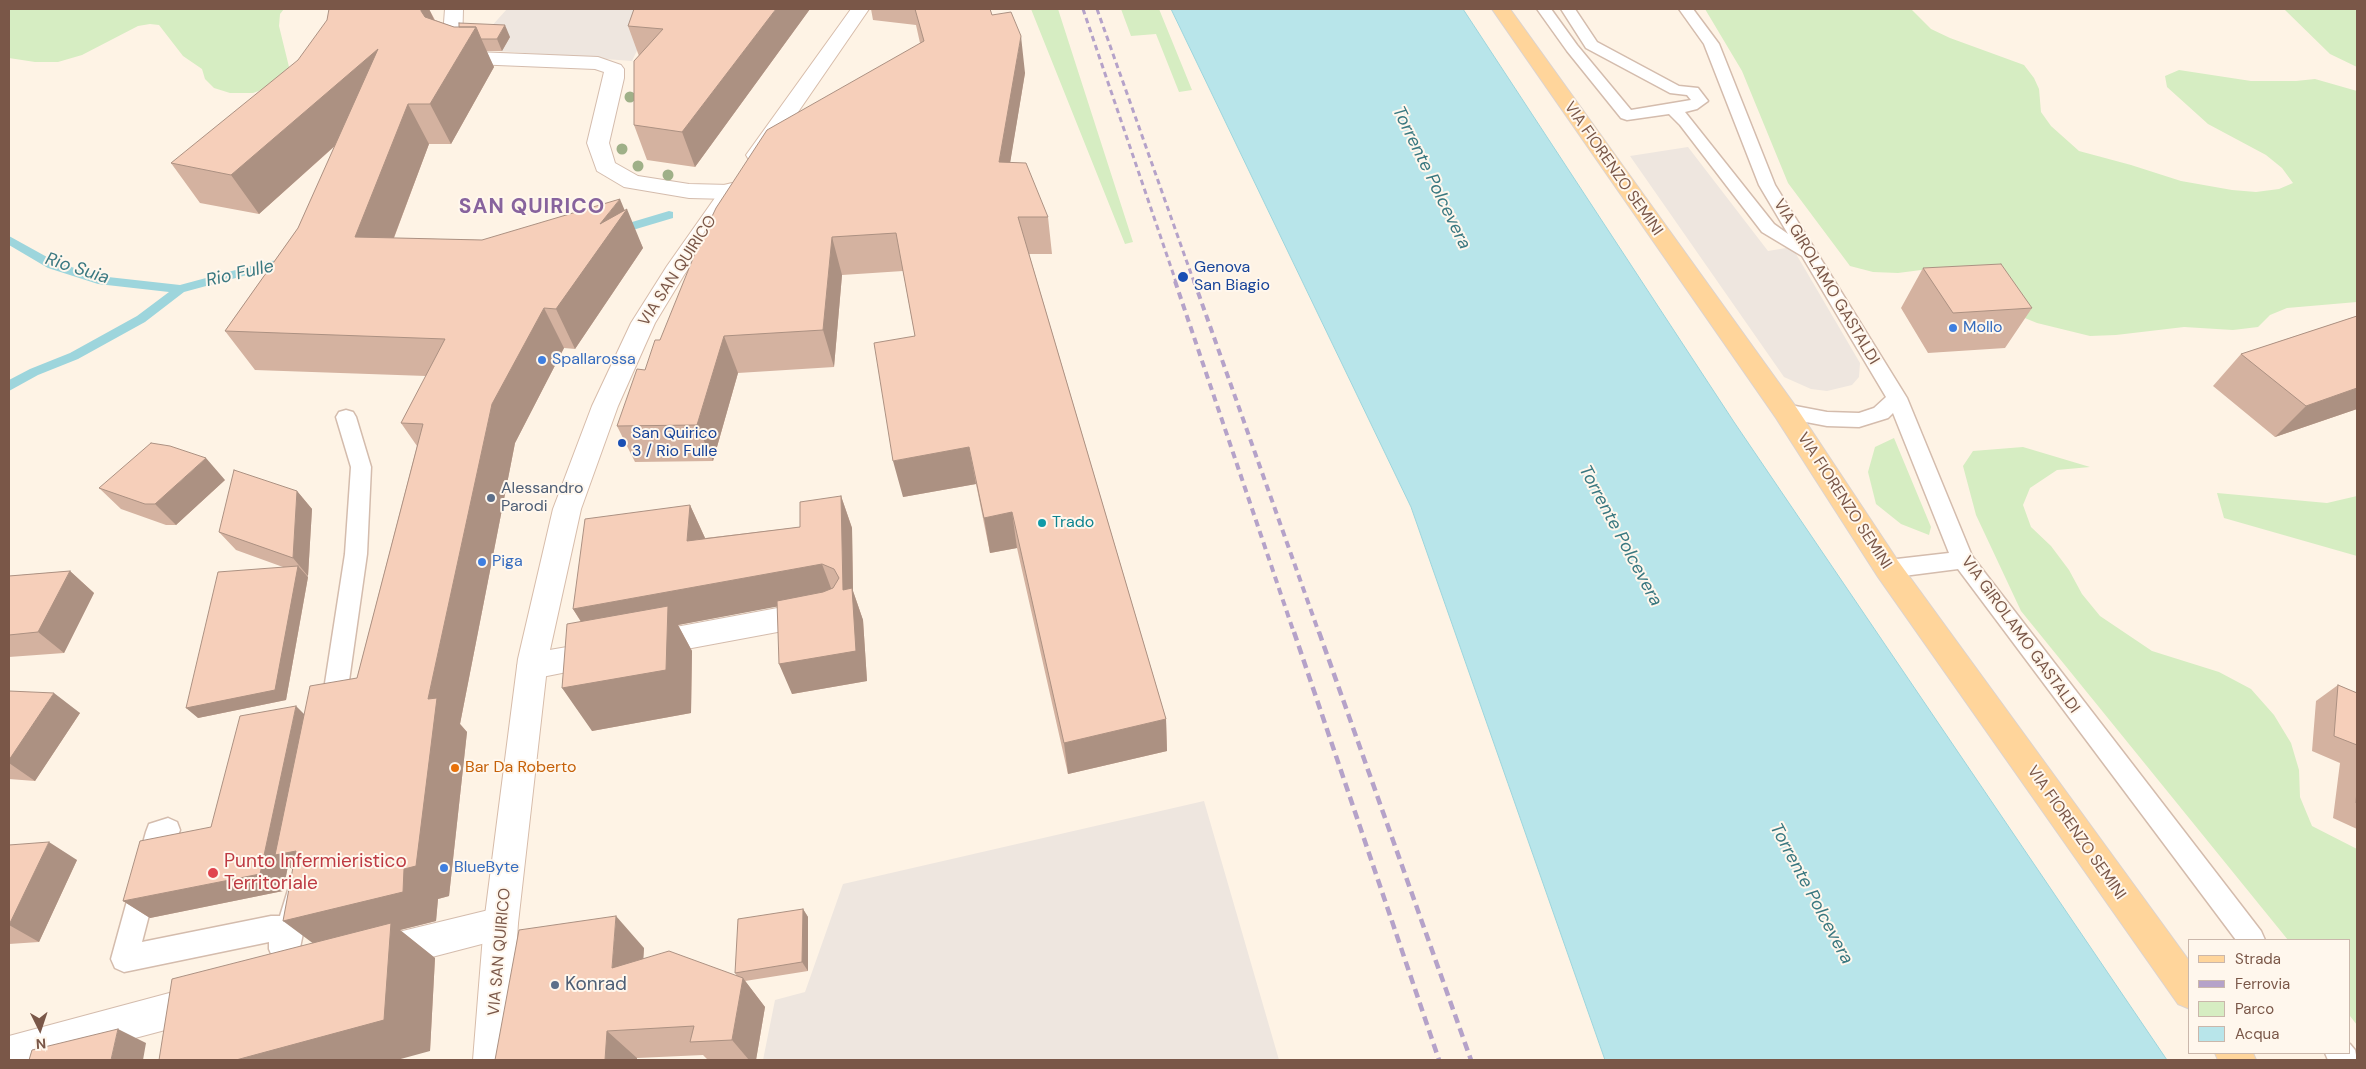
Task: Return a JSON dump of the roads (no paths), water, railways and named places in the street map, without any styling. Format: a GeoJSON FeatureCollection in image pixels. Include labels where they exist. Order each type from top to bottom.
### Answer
{"type":"FeatureCollection","features":[{"type":"Feature","properties":{"kind":"main road","name":"VIA SAN QUIRICO"},"geometry":{"type":"LineString","coordinates":[[454,9],[452,50],[473,58],[598,63],[614,69],[614,78],[598,143],[605,166],[632,182],[689,191],[739,179]]}},
{"type":"Feature","properties":{"kind":"main road","name":"VIA SAN QUIRICO"},"geometry":{"type":"LineString","coordinates":[[491,1060],[501,923],[532,666],[567,509],[605,406],[643,323],[675,271],[860,9]]}},
{"type":"Feature","properties":{"kind":"main road","name":"VIA FIORENZO SEMINI"},"geometry":{"type":"LineString","coordinates":[[1501,9],[1785,411],[1888,569],[2188,989]]}},
{"type":"Feature","properties":{"kind":"main road"},"geometry":{"type":"LineString","coordinates":[[532,666],[834,610]]}},
{"type":"Feature","properties":{"kind":"main road"},"geometry":{"type":"LineString","coordinates":[[354,960],[501,923]]}},
{"type":"Feature","properties":{"kind":"main road"},"geometry":{"type":"LineString","coordinates":[[9,1054],[318,970]]}},
{"type":"Feature","properties":{"kind":"lane"},"geometry":{"type":"LineString","coordinates":[[1544,9],[1572,48],[1627,114],[1691,106],[1700,101],[1692,92],[1676,90],[1591,44],[1568,9]]}},
{"type":"Feature","properties":{"kind":"lane","name":"VIA GIROLAMO GASTALDI"},"geometry":{"type":"LineString","coordinates":[[1686,9],[1710,44],[1767,186],[1897,398],[1963,560],[2251,939]]}},
{"type":"Feature","properties":{"kind":"lane"},"geometry":{"type":"LineString","coordinates":[[1673,109],[1686,122],[1768,228],[1778,236],[1808,252]]}},
{"type":"Feature","properties":{"kind":"lane"},"geometry":{"type":"LineString","coordinates":[[1785,411],[1827,419],[1858,420],[1881,413],[1897,398]]}},
{"type":"Feature","properties":{"kind":"lane"},"geometry":{"type":"LineString","coordinates":[[330,726],[356,554],[361,467],[346,416]]}},
{"type":"Feature","properties":{"kind":"lane"},"geometry":{"type":"LineString","coordinates":[[1888,569],[1963,560]]}},
{"type":"Feature","properties":{"kind":"lane"},"geometry":{"type":"LineString","coordinates":[[168,830],[158,832],[124,959],[271,929],[283,929],[256,987]]}},
{"type":"Feature","properties":{"kind":"lane"},"geometry":{"type":"LineString","coordinates":[[256,987],[300,882]]}},
{"type":"Feature","properties":{"kind":"water","name":"Torrente Polcevera"},"geometry":{"type":"Polygon","coordinates":[[[1171,9],[1463,9],[1734,422],[2167,1060],[1605,1060],[1411,507],[1171,9]]]}},
{"type":"Feature","properties":{"kind":"waterway","name":"Rio Fulle"},"geometry":{"type":"LineString","coordinates":[[616,231],[669,215]]}},
{"type":"Feature","properties":{"kind":"waterway","name":"Rio Suia"},"geometry":{"type":"LineString","coordinates":[[9,240],[52,265],[98,280],[180,289]]}},
{"type":"Feature","properties":{"kind":"waterway","name":"Rio Fulle"},"geometry":{"type":"LineString","coordinates":[[180,289],[269,265],[291,264]]}},
{"type":"Feature","properties":{"kind":"waterway","name":"Rio Fulle"},"geometry":{"type":"LineString","coordinates":[[9,386],[34,372],[74,356],[98,341],[141,319],[180,289]]}},
{"type":"Feature","properties":{"kind":"railway"},"geometry":{"type":"LineString","coordinates":[[1083,9],[1176,282]]}},
{"type":"Feature","properties":{"kind":"railway"},"geometry":{"type":"LineString","coordinates":[[1097,9],[1194,282]]}},
{"type":"Feature","properties":{"kind":"railway"},"geometry":{"type":"LineString","coordinates":[[1175,281],[1294,633]]}},
{"type":"Feature","properties":{"kind":"railway"},"geometry":{"type":"LineString","coordinates":[[1194,281],[1319,633]]}},
{"type":"Feature","properties":{"kind":"railway"},"geometry":{"type":"LineString","coordinates":[[1294,632],[1439,1060]]}},
{"type":"Feature","properties":{"kind":"railway"},"geometry":{"type":"LineString","coordinates":[[1319,632],[1471,1060]]}},
{"type":"Feature","properties":{"kind":"place","name":"Genova San Biagio"},"geometry":{"type":"Point","coordinates":[1183,277]}},
{"type":"Feature","properties":{"kind":"place","name":"Mollo"},"geometry":{"type":"Point","coordinates":[1953,328]}},
{"type":"Feature","properties":{"kind":"place","name":"Spallarossa"},"geometry":{"type":"Point","coordinates":[542,360]}},
{"type":"Feature","properties":{"kind":"place","name":"San Quirico 3 / Rio Fulle"},"geometry":{"type":"Point","coordinates":[622,443]}},
{"type":"Feature","properties":{"kind":"place","name":"Alessandro Parodi"},"geometry":{"type":"Point","coordinates":[491,498]}},
{"type":"Feature","properties":{"kind":"place","name":"Trado"},"geometry":{"type":"Point","coordinates":[1042,523]}},
{"type":"Feature","properties":{"kind":"place","name":"Piga"},"geometry":{"type":"Point","coordinates":[482,562]}},
{"type":"Feature","properties":{"kind":"place","name":"Bar Da Roberto"},"geometry":{"type":"Point","coordinates":[455,768]}},
{"type":"Feature","properties":{"kind":"place","name":"BlueByte"},"geometry":{"type":"Point","coordinates":[444,868]}},
{"type":"Feature","properties":{"kind":"place","name":"Punto Infermieristico Territoriale"},"geometry":{"type":"Point","coordinates":[213,873]}},
{"type":"Feature","properties":{"kind":"place","name":"Konrad"},"geometry":{"type":"Point","coordinates":[555,985]}},
{"type":"Feature","properties":{"kind":"district","name":"SAN QUIRICO"},"geometry":{"type":"Point","coordinates":[532,207]}}]}
